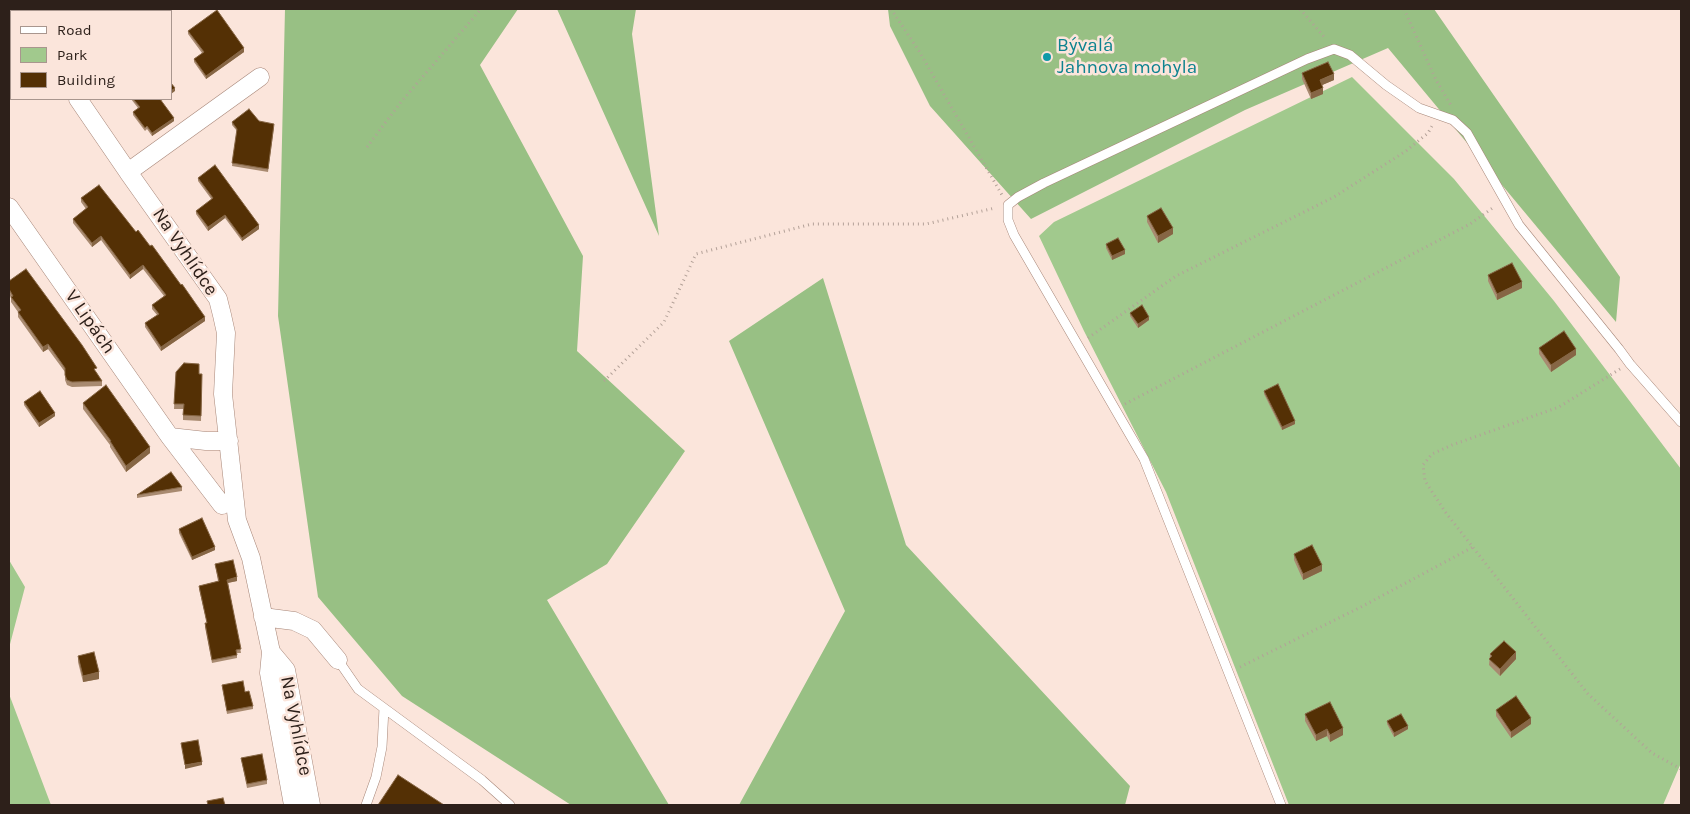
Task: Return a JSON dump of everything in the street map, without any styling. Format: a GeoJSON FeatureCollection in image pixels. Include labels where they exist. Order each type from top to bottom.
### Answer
{"type":"FeatureCollection","features":[{"type":"Feature","properties":{"kind":"street"},"geometry":{"type":"LineString","coordinates":[[128,172],[260,77]]}},
{"type":"Feature","properties":{"kind":"street","name":"Na Vyhlídce"},"geometry":{"type":"LineString","coordinates":[[79,100],[218,300],[226,333],[223,394],[237,520],[251,558],[270,652],[269,673],[293,805]]}},
{"type":"Feature","properties":{"kind":"street","name":"V Lipách"},"geometry":{"type":"LineString","coordinates":[[9,207],[170,436],[222,505]]}},
{"type":"Feature","properties":{"kind":"street"},"geometry":{"type":"LineString","coordinates":[[170,436],[206,441],[229,441]]}},
{"type":"Feature","properties":{"kind":"street"},"geometry":{"type":"LineString","coordinates":[[263,617],[294,621],[313,630],[338,660]]}},
{"type":"Feature","properties":{"kind":"street","name":"Na Vyhlídce"},"geometry":{"type":"LineString","coordinates":[[270,652],[286,670],[311,805]]}},
{"type":"Feature","properties":{"kind":"lane"},"geometry":{"type":"LineString","coordinates":[[1281,805],[1144,459],[1014,235],[1008,220],[1008,205],[1018,196],[1044,183],[1307,59],[1334,49],[1350,55],[1386,85],[1419,108],[1452,120],[1467,133],[1519,225],[1630,364],[1681,422]]}},
{"type":"Feature","properties":{"kind":"lane"},"geometry":{"type":"LineString","coordinates":[[338,660],[358,688],[482,780],[510,805]]}},
{"type":"Feature","properties":{"kind":"lane"},"geometry":{"type":"LineString","coordinates":[[366,805],[376,777],[382,747],[384,708]]}},
{"type":"Feature","properties":{"kind":"path"},"geometry":{"type":"LineString","coordinates":[[367,147],[401,102],[481,9]]}},
{"type":"Feature","properties":{"kind":"path"},"geometry":{"type":"LineString","coordinates":[[604,381],[664,322],[696,254],[812,224],[926,224],[1008,205],[918,51],[891,9]]}},
{"type":"Feature","properties":{"kind":"path"},"geometry":{"type":"LineString","coordinates":[[1300,9],[1334,49]]}},
{"type":"Feature","properties":{"kind":"path"},"geometry":{"type":"LineString","coordinates":[[1404,9],[1436,80],[1456,114],[1461,128]]}},
{"type":"Feature","properties":{"kind":"path"},"geometry":{"type":"LineString","coordinates":[[1078,345],[1176,276],[1334,197],[1406,152],[1428,133],[1439,115]]}},
{"type":"Feature","properties":{"kind":"path"},"geometry":{"type":"LineString","coordinates":[[1114,409],[1470,224],[1505,199]]}},
{"type":"Feature","properties":{"kind":"path"},"geometry":{"type":"LineString","coordinates":[[1630,364],[1559,407],[1432,454],[1424,465],[1425,481],[1446,513],[1588,694],[1652,753],[1681,769]]}},
{"type":"Feature","properties":{"kind":"path"},"geometry":{"type":"LineString","coordinates":[[1228,673],[1361,607],[1473,547]]}},
{"type":"Feature","properties":{"kind":"green space"},"geometry":{"type":"Polygon","coordinates":[[[9,9],[63,9],[10,10],[9,41],[9,9]]]}},
{"type":"Feature","properties":{"kind":"green space"},"geometry":{"type":"Polygon","coordinates":[[[285,9],[518,9],[480,65],[583,256],[577,351],[685,451],[607,564],[547,600],[669,805],[571,805],[402,696],[318,597],[278,316],[285,9]]]}},
{"type":"Feature","properties":{"kind":"green space"},"geometry":{"type":"Polygon","coordinates":[[[557,9],[636,9],[632,34],[659,236],[557,9]]]}},
{"type":"Feature","properties":{"kind":"green space"},"geometry":{"type":"Polygon","coordinates":[[[888,9],[1434,9],[1620,277],[1616,322],[1388,48],[1245,110],[1031,219],[930,106],[890,26],[888,9]]]}},
{"type":"Feature","properties":{"kind":"green space"},"geometry":{"type":"Polygon","coordinates":[[[1352,77],[1454,179],[1554,301],[1681,469],[1681,763],[1663,805],[1289,805],[1166,492],[1084,331],[1039,236],[1054,222],[1352,77]]]}},
{"type":"Feature","properties":{"kind":"green space"},"geometry":{"type":"Polygon","coordinates":[[[823,278],[906,545],[1130,786],[1125,805],[739,805],[845,611],[729,341],[823,278]]]}},
{"type":"Feature","properties":{"kind":"green space"},"geometry":{"type":"Polygon","coordinates":[[[9,560],[25,587],[9,648],[9,560]]]}},
{"type":"Feature","properties":{"kind":"green space"},"geometry":{"type":"Polygon","coordinates":[[[9,694],[51,805],[9,805],[9,694]]]}},
{"type":"Feature","properties":{"kind":"building"},"geometry":{"type":"Polygon","coordinates":[[[217,10],[244,48],[206,76],[194,59],[204,52],[188,31],[217,10]]]}},
{"type":"Feature","properties":{"kind":"building"},"geometry":{"type":"Polygon","coordinates":[[[1328,62],[1334,74],[1320,80],[1323,88],[1311,93],[1302,73],[1328,62]]]}},
{"type":"Feature","properties":{"kind":"building"},"geometry":{"type":"Polygon","coordinates":[[[134,100],[161,100],[174,118],[152,133],[147,126],[145,128],[133,112],[140,107],[134,100]]]}},
{"type":"Feature","properties":{"kind":"building"},"geometry":{"type":"Polygon","coordinates":[[[249,109],[259,121],[274,124],[268,169],[232,163],[237,129],[232,122],[249,109]]]}},
{"type":"Feature","properties":{"kind":"building"},"geometry":{"type":"Polygon","coordinates":[[[215,165],[259,225],[242,238],[225,215],[208,227],[196,211],[213,198],[198,178],[215,165]]]}},
{"type":"Feature","properties":{"kind":"building"},"geometry":{"type":"Polygon","coordinates":[[[99,185],[136,232],[138,230],[150,246],[152,245],[205,317],[161,347],[145,323],[159,314],[152,305],[166,295],[143,265],[130,275],[101,236],[92,243],[73,219],[88,207],[81,198],[99,185]]]}},
{"type":"Feature","properties":{"kind":"building"},"geometry":{"type":"Polygon","coordinates":[[[1161,208],[1173,228],[1158,236],[1147,216],[1161,208]]]}},
{"type":"Feature","properties":{"kind":"building"},"geometry":{"type":"Polygon","coordinates":[[[1118,238],[1125,250],[1112,256],[1106,244],[1118,238]]]}},
{"type":"Feature","properties":{"kind":"building"},"geometry":{"type":"Polygon","coordinates":[[[1512,263],[1522,282],[1497,294],[1488,275],[1512,263]]]}},
{"type":"Feature","properties":{"kind":"building"},"geometry":{"type":"Polygon","coordinates":[[[26,269],[82,345],[97,368],[94,369],[102,381],[72,382],[67,380],[65,368],[48,344],[43,347],[18,312],[21,310],[11,297],[13,296],[9,289],[9,281],[26,269]]]}},
{"type":"Feature","properties":{"kind":"building"},"geometry":{"type":"Polygon","coordinates":[[[1142,305],[1149,317],[1138,324],[1130,313],[1142,305]]]}},
{"type":"Feature","properties":{"kind":"building"},"geometry":{"type":"Polygon","coordinates":[[[1564,331],[1576,349],[1551,365],[1539,348],[1564,331]]]}},
{"type":"Feature","properties":{"kind":"building"},"geometry":{"type":"Polygon","coordinates":[[[184,363],[199,364],[199,374],[202,374],[201,416],[183,415],[184,404],[174,404],[176,372],[184,363]]]}},
{"type":"Feature","properties":{"kind":"building"},"geometry":{"type":"Polygon","coordinates":[[[1278,384],[1295,421],[1282,427],[1264,391],[1278,384]]]}},
{"type":"Feature","properties":{"kind":"building"},"geometry":{"type":"Polygon","coordinates":[[[106,385],[150,447],[126,466],[111,441],[83,403],[106,385]]]}},
{"type":"Feature","properties":{"kind":"building"},"geometry":{"type":"Polygon","coordinates":[[[40,391],[55,413],[39,423],[24,402],[40,391]]]}},
{"type":"Feature","properties":{"kind":"building"},"geometry":{"type":"Polygon","coordinates":[[[171,472],[182,487],[137,495],[171,472]]]}},
{"type":"Feature","properties":{"kind":"building"},"geometry":{"type":"Polygon","coordinates":[[[202,518],[215,547],[192,557],[179,529],[202,518]]]}},
{"type":"Feature","properties":{"kind":"building"},"geometry":{"type":"Polygon","coordinates":[[[1312,545],[1322,565],[1303,574],[1294,554],[1312,545]]]}},
{"type":"Feature","properties":{"kind":"building"},"geometry":{"type":"Polygon","coordinates":[[[233,560],[237,577],[227,580],[241,649],[236,650],[237,655],[212,660],[199,586],[219,581],[215,564],[233,560]]]}},
{"type":"Feature","properties":{"kind":"building"},"geometry":{"type":"Polygon","coordinates":[[[1504,641],[1516,652],[1500,669],[1489,659],[1492,656],[1490,654],[1504,641]]]}},
{"type":"Feature","properties":{"kind":"building"},"geometry":{"type":"Polygon","coordinates":[[[94,652],[99,672],[83,676],[78,656],[94,652]]]}},
{"type":"Feature","properties":{"kind":"building"},"geometry":{"type":"Polygon","coordinates":[[[243,681],[245,692],[249,691],[253,706],[227,711],[222,685],[243,681]]]}},
{"type":"Feature","properties":{"kind":"building"},"geometry":{"type":"Polygon","coordinates":[[[1516,696],[1531,718],[1511,732],[1496,710],[1516,696]]]}},
{"type":"Feature","properties":{"kind":"building"},"geometry":{"type":"Polygon","coordinates":[[[1330,702],[1343,728],[1330,735],[1327,729],[1316,735],[1305,714],[1330,702]]]}},
{"type":"Feature","properties":{"kind":"building"},"geometry":{"type":"Polygon","coordinates":[[[1401,714],[1408,726],[1394,733],[1387,721],[1401,714]]]}},
{"type":"Feature","properties":{"kind":"building"},"geometry":{"type":"Polygon","coordinates":[[[198,740],[202,762],[185,765],[181,743],[198,740]]]}},
{"type":"Feature","properties":{"kind":"building"},"geometry":{"type":"Polygon","coordinates":[[[262,754],[267,780],[247,784],[241,758],[262,754]]]}},
{"type":"Feature","properties":{"kind":"building"},"geometry":{"type":"Polygon","coordinates":[[[398,775],[444,805],[378,805],[398,775]]]}},
{"type":"Feature","properties":{"kind":"building"},"geometry":{"type":"Polygon","coordinates":[[[223,798],[225,805],[208,805],[207,801],[223,798]]]}},
{"type":"Feature","properties":{"kind":"place","name":"Bývalá Jahnova mohyla"},"geometry":{"type":"Point","coordinates":[1047,57]}}]}
